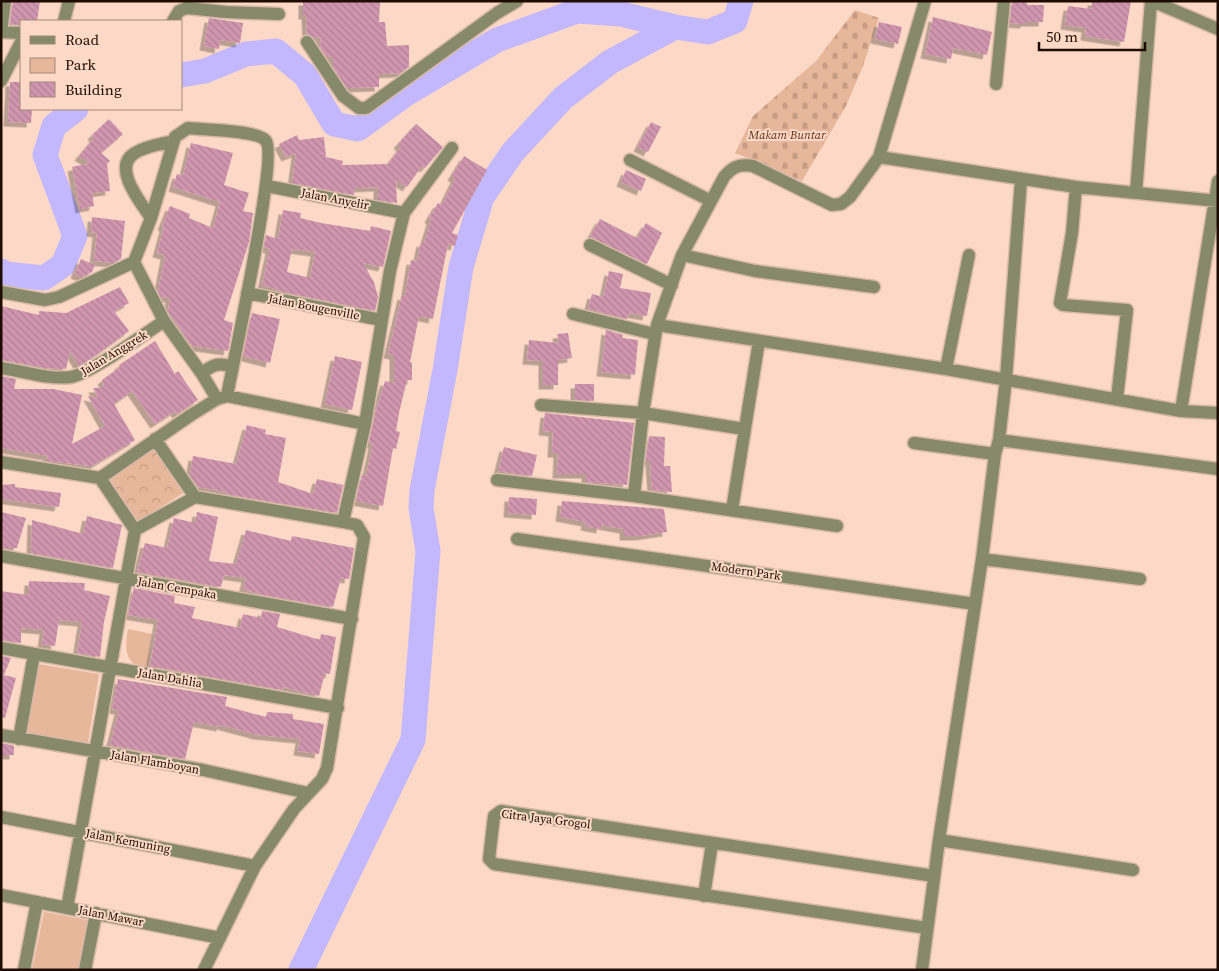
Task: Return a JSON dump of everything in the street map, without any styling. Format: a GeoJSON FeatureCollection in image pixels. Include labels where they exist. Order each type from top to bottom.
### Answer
{"type":"FeatureCollection","features":[{"type":"Feature","properties":{"kind":"street"},"geometry":{"type":"LineString","coordinates":[[5,1],[1,32],[20,33]]}},
{"type":"Feature","properties":{"kind":"street"},"geometry":{"type":"LineString","coordinates":[[64,20],[69,1]]}},
{"type":"Feature","properties":{"kind":"street"},"geometry":{"type":"LineString","coordinates":[[307,42],[342,96],[359,108],[366,108],[497,13],[517,1]]}},
{"type":"Feature","properties":{"kind":"street"},"geometry":{"type":"LineString","coordinates":[[634,496],[643,413],[656,330],[682,255],[711,201],[731,168],[742,164],[763,170],[832,205],[841,204],[850,197],[879,156],[925,1]]}},
{"type":"Feature","properties":{"kind":"street"},"geometry":{"type":"LineString","coordinates":[[996,84],[1004,1]]}},
{"type":"Feature","properties":{"kind":"street"},"geometry":{"type":"LineString","coordinates":[[1136,193],[1152,1],[1218,28]]}},
{"type":"Feature","properties":{"kind":"street"},"geometry":{"type":"LineString","coordinates":[[174,20],[179,11],[187,8],[279,14]]}},
{"type":"Feature","properties":{"kind":"street"},"geometry":{"type":"LineString","coordinates":[[1,81],[20,44]]}},
{"type":"Feature","properties":{"kind":"street"},"geometry":{"type":"LineString","coordinates":[[1,292],[45,300],[60,297],[134,262],[151,218],[174,141],[179,132],[188,128],[254,134],[265,139],[268,145],[267,186],[232,367],[222,397],[155,439],[100,478],[1,462]]}},
{"type":"Feature","properties":{"kind":"street"},"geometry":{"type":"LineString","coordinates":[[151,218],[135,195],[127,177],[125,164],[128,158],[136,152],[174,141]]}},
{"type":"Feature","properties":{"kind":"street"},"geometry":{"type":"LineString","coordinates":[[343,522],[365,424],[382,320],[404,213],[452,148]]}},
{"type":"Feature","properties":{"kind":"street"},"geometry":{"type":"LineString","coordinates":[[879,156],[1021,180],[1216,201]]}},
{"type":"Feature","properties":{"kind":"street"},"geometry":{"type":"LineString","coordinates":[[630,160],[711,201]]}},
{"type":"Feature","properties":{"kind":"street"},"geometry":{"type":"LineString","coordinates":[[922,970],[939,840],[982,559],[995,454],[999,440],[1006,379],[1021,180]]}},
{"type":"Feature","properties":{"kind":"street"},"geometry":{"type":"LineString","coordinates":[[1181,411],[1218,181]]}},
{"type":"Feature","properties":{"kind":"street","name":"Jalan Anyelir"},"geometry":{"type":"LineString","coordinates":[[267,186],[404,213]]}},
{"type":"Feature","properties":{"kind":"street"},"geometry":{"type":"LineString","coordinates":[[1076,187],[1072,233],[1060,303],[1063,306],[1127,310],[1117,399]]}},
{"type":"Feature","properties":{"kind":"street"},"geometry":{"type":"LineString","coordinates":[[590,245],[672,285]]}},
{"type":"Feature","properties":{"kind":"street"},"geometry":{"type":"LineString","coordinates":[[682,255],[755,271],[874,286]]}},
{"type":"Feature","properties":{"kind":"street"},"geometry":{"type":"LineString","coordinates":[[946,369],[969,255]]}},
{"type":"Feature","properties":{"kind":"street"},"geometry":{"type":"LineString","coordinates":[[134,262],[164,321],[202,374],[222,397],[365,424]]}},
{"type":"Feature","properties":{"kind":"street","name":"Jalan Bougenville"},"geometry":{"type":"LineString","coordinates":[[247,293],[382,320]]}},
{"type":"Feature","properties":{"kind":"street"},"geometry":{"type":"LineString","coordinates":[[573,314],[656,330],[759,341],[946,369],[1181,411],[1218,413]]}},
{"type":"Feature","properties":{"kind":"street","name":"Jalan Anggrek"},"geometry":{"type":"LineString","coordinates":[[1,368],[59,378],[73,377],[125,348],[164,321]]}},
{"type":"Feature","properties":{"kind":"street"},"geometry":{"type":"LineString","coordinates":[[732,510],[759,341]]}},
{"type":"Feature","properties":{"kind":"street"},"geometry":{"type":"LineString","coordinates":[[202,374],[216,364],[232,367]]}},
{"type":"Feature","properties":{"kind":"street"},"geometry":{"type":"LineString","coordinates":[[541,405],[643,413],[744,429]]}},
{"type":"Feature","properties":{"kind":"street"},"geometry":{"type":"LineString","coordinates":[[155,439],[196,497]]}},
{"type":"Feature","properties":{"kind":"street"},"geometry":{"type":"LineString","coordinates":[[999,440],[1218,469]]}},
{"type":"Feature","properties":{"kind":"street"},"geometry":{"type":"LineString","coordinates":[[914,443],[995,454]]}},
{"type":"Feature","properties":{"kind":"street"},"geometry":{"type":"LineString","coordinates":[[67,908],[135,530],[100,478]]}},
{"type":"Feature","properties":{"kind":"street"},"geometry":{"type":"LineString","coordinates":[[497,480],[634,496],[838,526]]}},
{"type":"Feature","properties":{"kind":"street"},"geometry":{"type":"LineString","coordinates":[[135,530],[196,497],[357,525],[364,537],[327,768],[322,779],[294,809],[255,866],[204,970]]}},
{"type":"Feature","properties":{"kind":"street","name":"Modern Park"},"geometry":{"type":"LineString","coordinates":[[517,539],[975,604]]}},
{"type":"Feature","properties":{"kind":"street","name":"Jalan Cempaka"},"geometry":{"type":"LineString","coordinates":[[1,556],[352,619]]}},
{"type":"Feature","properties":{"kind":"street"},"geometry":{"type":"LineString","coordinates":[[982,559],[1140,579]]}},
{"type":"Feature","properties":{"kind":"street","name":"Jalan Dahlia"},"geometry":{"type":"LineString","coordinates":[[1,648],[338,708]]}},
{"type":"Feature","properties":{"kind":"street"},"geometry":{"type":"LineString","coordinates":[[19,739],[34,654]]}},
{"type":"Feature","properties":{"kind":"street","name":"Jalan Flamboyan"},"geometry":{"type":"LineString","coordinates":[[1,735],[203,770],[308,793]]}},
{"type":"Feature","properties":{"kind":"street","name":"Citra Jaya Grogol"},"geometry":{"type":"LineString","coordinates":[[927,928],[494,864],[489,859],[494,816],[501,811],[934,876]]}},
{"type":"Feature","properties":{"kind":"street","name":"Jalan Kemuning"},"geometry":{"type":"LineString","coordinates":[[1,817],[255,866]]}},
{"type":"Feature","properties":{"kind":"street"},"geometry":{"type":"LineString","coordinates":[[939,840],[1133,870]]}},
{"type":"Feature","properties":{"kind":"street"},"geometry":{"type":"LineString","coordinates":[[704,896],[712,842]]}},
{"type":"Feature","properties":{"kind":"street","name":"Jalan Mawar"},"geometry":{"type":"LineString","coordinates":[[1,895],[220,938]]}},
{"type":"Feature","properties":{"kind":"street"},"geometry":{"type":"LineString","coordinates":[[24,970],[36,902]]}},
{"type":"Feature","properties":{"kind":"street"},"geometry":{"type":"LineString","coordinates":[[85,970],[96,913]]}},
{"type":"Feature","properties":{"kind":"green space","name":"Makam Buntar"},"geometry":{"type":"Polygon","coordinates":[[[855,10],[879,18],[863,66],[846,106],[802,181],[735,153],[753,116],[816,61],[855,10]]]}},
{"type":"Feature","properties":{"kind":"green space"},"geometry":{"type":"Polygon","coordinates":[[[154,449],[183,493],[138,522],[109,478],[154,449]]]}},
{"type":"Feature","properties":{"kind":"green space"},"geometry":{"type":"Polygon","coordinates":[[[128,629],[152,634],[147,671],[130,660],[126,649],[128,629]]]}},
{"type":"Feature","properties":{"kind":"green space"},"geometry":{"type":"Polygon","coordinates":[[[38,664],[99,674],[88,743],[27,733],[38,664]]]}},
{"type":"Feature","properties":{"kind":"green space"},"geometry":{"type":"Polygon","coordinates":[[[44,912],[88,920],[79,970],[32,970],[44,912]]]}},
{"type":"Feature","properties":{"kind":"building"},"geometry":{"type":"Polygon","coordinates":[[[13,1],[40,1],[37,20],[20,20],[20,25],[10,24],[13,1]]]}},
{"type":"Feature","properties":{"kind":"building"},"geometry":{"type":"Polygon","coordinates":[[[303,1],[380,1],[379,22],[385,22],[387,46],[409,45],[409,67],[400,73],[379,74],[379,87],[347,88],[333,67],[333,57],[327,57],[320,47],[321,37],[314,38],[307,34],[306,15],[303,15],[303,1]]]}},
{"type":"Feature","properties":{"kind":"building"},"geometry":{"type":"Polygon","coordinates":[[[1012,1],[1027,1],[1027,5],[1044,5],[1043,22],[1010,23],[1012,1]]]}},
{"type":"Feature","properties":{"kind":"building"},"geometry":{"type":"Polygon","coordinates":[[[1092,1],[1131,1],[1124,42],[1085,36],[1086,28],[1065,25],[1068,6],[1092,9],[1092,1]]]}},
{"type":"Feature","properties":{"kind":"building"},"geometry":{"type":"Polygon","coordinates":[[[933,17],[992,32],[987,55],[953,48],[951,59],[925,54],[933,17]]]}},
{"type":"Feature","properties":{"kind":"building"},"geometry":{"type":"Polygon","coordinates":[[[209,18],[243,23],[240,43],[220,40],[219,49],[204,46],[209,18]]]}},
{"type":"Feature","properties":{"kind":"building"},"geometry":{"type":"Polygon","coordinates":[[[879,22],[902,27],[898,44],[875,39],[879,22]]]}},
{"type":"Feature","properties":{"kind":"building"},"geometry":{"type":"Polygon","coordinates":[[[10,82],[20,82],[20,110],[32,110],[31,123],[8,122],[10,82]]]}},
{"type":"Feature","properties":{"kind":"building"},"geometry":{"type":"Polygon","coordinates":[[[109,119],[123,134],[101,153],[110,161],[107,164],[110,191],[92,193],[94,206],[80,209],[72,167],[90,163],[79,156],[94,138],[92,135],[109,119]]]}},
{"type":"Feature","properties":{"kind":"building"},"geometry":{"type":"Polygon","coordinates":[[[651,122],[661,127],[648,152],[638,147],[651,122]]]}},
{"type":"Feature","properties":{"kind":"building"},"geometry":{"type":"Polygon","coordinates":[[[416,124],[443,147],[425,168],[422,166],[407,187],[396,180],[397,203],[378,200],[378,187],[355,188],[354,195],[292,183],[296,153],[286,157],[279,144],[297,135],[299,140],[324,137],[326,157],[343,161],[342,165],[388,164],[401,147],[398,144],[416,124]]]}},
{"type":"Feature","properties":{"kind":"building"},"geometry":{"type":"Polygon","coordinates":[[[191,143],[233,153],[224,185],[249,193],[243,211],[253,213],[249,242],[224,320],[233,323],[228,351],[192,346],[168,311],[170,298],[161,297],[158,292],[165,255],[157,253],[164,227],[162,226],[170,206],[190,214],[189,218],[213,228],[220,202],[173,187],[177,174],[183,176],[191,143]]]}},
{"type":"Feature","properties":{"kind":"building"},"geometry":{"type":"Polygon","coordinates":[[[464,156],[487,170],[452,233],[458,235],[455,246],[448,244],[433,319],[419,316],[410,362],[412,363],[412,380],[407,380],[399,413],[396,431],[400,432],[396,449],[393,448],[383,506],[356,501],[362,475],[366,476],[373,444],[369,443],[385,381],[394,383],[394,355],[388,354],[402,295],[405,296],[411,260],[417,261],[421,242],[424,243],[431,220],[429,218],[438,203],[442,205],[455,178],[452,176],[464,156]]]}},
{"type":"Feature","properties":{"kind":"building"},"geometry":{"type":"Polygon","coordinates":[[[626,170],[646,179],[641,191],[621,182],[626,170]]]}},
{"type":"Feature","properties":{"kind":"building"},"geometry":{"type":"Polygon","coordinates":[[[283,210],[301,213],[300,218],[321,223],[370,231],[371,226],[391,231],[383,267],[363,263],[374,282],[378,297],[375,311],[288,293],[262,285],[270,249],[264,247],[266,235],[278,239],[283,210]],[[292,249],[287,272],[310,278],[315,252],[292,249]]]}},
{"type":"Feature","properties":{"kind":"building"},"geometry":{"type":"Polygon","coordinates":[[[92,217],[125,221],[121,259],[113,263],[94,261],[97,233],[91,232],[92,217]]]}},
{"type":"Feature","properties":{"kind":"building"},"geometry":{"type":"Polygon","coordinates":[[[600,219],[637,238],[646,223],[662,233],[647,264],[590,237],[600,219]]]}},
{"type":"Feature","properties":{"kind":"building"},"geometry":{"type":"Polygon","coordinates":[[[81,259],[95,265],[92,272],[82,277],[75,274],[81,259]]]}},
{"type":"Feature","properties":{"kind":"building"},"geometry":{"type":"Polygon","coordinates":[[[609,271],[623,274],[620,288],[651,293],[647,316],[629,313],[627,319],[588,309],[592,294],[603,297],[609,271]]]}},
{"type":"Feature","properties":{"kind":"building"},"geometry":{"type":"Polygon","coordinates":[[[120,287],[129,303],[114,311],[129,331],[86,362],[79,366],[70,351],[66,369],[46,368],[1,360],[1,306],[39,315],[39,311],[66,313],[120,287]]]}},
{"type":"Feature","properties":{"kind":"building"},"geometry":{"type":"Polygon","coordinates":[[[252,313],[280,319],[270,363],[243,356],[252,313]]]}},
{"type":"Feature","properties":{"kind":"building"},"geometry":{"type":"Polygon","coordinates":[[[606,330],[623,335],[622,338],[638,340],[635,375],[601,372],[606,330]]]}},
{"type":"Feature","properties":{"kind":"building"},"geometry":{"type":"Polygon","coordinates":[[[568,333],[572,358],[558,360],[558,385],[543,385],[543,361],[527,360],[529,340],[559,343],[557,334],[568,333]]]}},
{"type":"Feature","properties":{"kind":"building"},"geometry":{"type":"Polygon","coordinates":[[[155,341],[175,374],[178,371],[198,400],[177,414],[175,411],[155,424],[132,391],[114,404],[135,440],[92,466],[47,461],[48,456],[1,448],[1,376],[16,379],[14,389],[53,389],[82,395],[72,444],[105,426],[88,396],[98,398],[93,388],[102,388],[104,384],[102,380],[120,367],[119,365],[155,341]]]}},
{"type":"Feature","properties":{"kind":"building"},"geometry":{"type":"Polygon","coordinates":[[[335,356],[362,362],[352,410],[325,404],[335,356]]]}},
{"type":"Feature","properties":{"kind":"building"},"geometry":{"type":"Polygon","coordinates":[[[575,384],[594,384],[594,401],[575,400],[575,384]]]}},
{"type":"Feature","properties":{"kind":"building"},"geometry":{"type":"Polygon","coordinates":[[[545,413],[634,423],[627,485],[586,482],[586,474],[557,474],[558,453],[552,453],[553,432],[543,431],[545,413]]]}},
{"type":"Feature","properties":{"kind":"building"},"geometry":{"type":"Polygon","coordinates":[[[247,425],[266,430],[265,434],[286,438],[278,482],[313,494],[317,479],[343,485],[337,513],[226,494],[226,492],[198,487],[190,475],[193,456],[236,464],[247,425]]]}},
{"type":"Feature","properties":{"kind":"building"},"geometry":{"type":"Polygon","coordinates":[[[649,436],[665,437],[664,466],[670,466],[672,492],[652,490],[650,461],[646,460],[649,436]]]}},
{"type":"Feature","properties":{"kind":"building"},"geometry":{"type":"Polygon","coordinates":[[[504,447],[537,455],[532,476],[498,471],[504,447]]]}},
{"type":"Feature","properties":{"kind":"building"},"geometry":{"type":"Polygon","coordinates":[[[15,484],[15,487],[61,493],[59,507],[1,499],[1,485],[15,484]]]}},
{"type":"Feature","properties":{"kind":"building"},"geometry":{"type":"Polygon","coordinates":[[[509,497],[537,499],[536,515],[508,513],[509,497]]]}},
{"type":"Feature","properties":{"kind":"building"},"geometry":{"type":"Polygon","coordinates":[[[562,501],[664,509],[667,532],[624,536],[624,529],[601,525],[601,529],[585,526],[586,522],[560,517],[562,501]]]}},
{"type":"Feature","properties":{"kind":"building"},"geometry":{"type":"Polygon","coordinates":[[[1,512],[26,518],[17,548],[3,548],[1,512]]]}},
{"type":"Feature","properties":{"kind":"building"},"geometry":{"type":"Polygon","coordinates":[[[197,512],[218,517],[209,561],[236,564],[246,530],[291,541],[292,536],[354,548],[349,579],[341,578],[333,607],[263,595],[243,589],[246,578],[224,575],[221,587],[137,572],[145,543],[167,548],[174,518],[195,523],[197,512]]]}},
{"type":"Feature","properties":{"kind":"building"},"geometry":{"type":"Polygon","coordinates":[[[87,516],[122,525],[113,568],[31,553],[32,520],[83,534],[87,516]]]}},
{"type":"Feature","properties":{"kind":"building"},"geometry":{"type":"Polygon","coordinates":[[[29,581],[85,583],[84,590],[110,596],[104,622],[100,657],[77,653],[82,622],[59,620],[55,646],[42,644],[44,630],[21,628],[21,643],[1,640],[1,591],[28,595],[29,581]]]}},
{"type":"Feature","properties":{"kind":"building"},"geometry":{"type":"Polygon","coordinates":[[[134,588],[175,596],[174,603],[195,607],[192,618],[240,628],[243,614],[261,618],[262,611],[280,614],[277,627],[320,640],[321,634],[336,637],[330,674],[325,673],[319,696],[283,687],[282,690],[150,666],[158,620],[128,615],[134,588]]]}},
{"type":"Feature","properties":{"kind":"building"},"geometry":{"type":"Polygon","coordinates":[[[1,656],[11,658],[4,675],[16,678],[5,718],[1,717],[1,656]]]}},
{"type":"Feature","properties":{"kind":"building"},"geometry":{"type":"Polygon","coordinates":[[[118,679],[227,697],[225,706],[266,717],[267,712],[293,714],[293,719],[324,724],[319,754],[298,751],[300,739],[258,735],[221,725],[221,727],[194,722],[185,759],[110,745],[119,710],[112,709],[118,679]]]}},
{"type":"Feature","properties":{"kind":"building"},"geometry":{"type":"Polygon","coordinates":[[[2,743],[14,746],[14,755],[2,755],[2,743]]]}},
{"type":"Feature","properties":{"kind":"waterway"},"geometry":{"type":"LineString","coordinates":[[182,75],[205,71],[246,54],[276,51],[305,75],[334,124],[358,129],[406,94],[497,40],[577,11],[621,14],[675,27],[708,32],[735,21],[741,1]]}},
{"type":"Feature","properties":{"kind":"waterway"},"geometry":{"type":"LineString","coordinates":[[301,970],[413,740],[428,551],[421,508],[422,490],[445,370],[461,267],[482,197],[513,152],[563,98],[610,62],[675,27]]}},
{"type":"Feature","properties":{"kind":"waterway"},"geometry":{"type":"LineString","coordinates":[[1,271],[6,274],[44,278],[63,265],[75,236],[45,155],[54,126],[75,110]]}}]}
